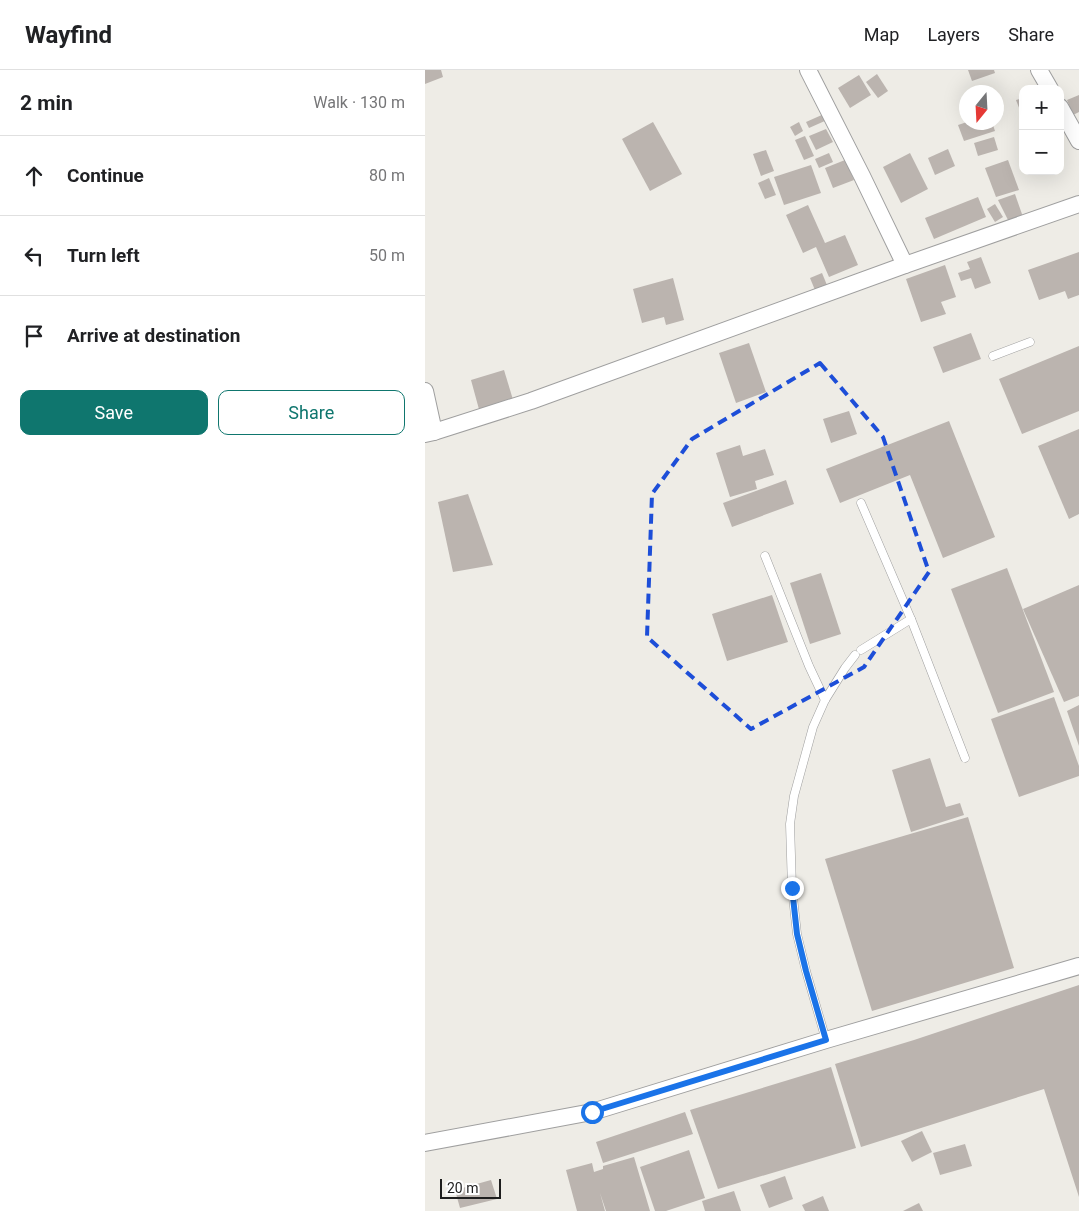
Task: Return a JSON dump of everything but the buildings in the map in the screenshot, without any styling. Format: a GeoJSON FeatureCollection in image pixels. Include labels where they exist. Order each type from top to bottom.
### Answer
{"type":"FeatureCollection","features":[{"type":"Feature","properties":{"kind":"street"},"geometry":{"type":"LineString","coordinates":[[808,70],[863,176],[905,265]]}},
{"type":"Feature","properties":{"kind":"street"},"geometry":{"type":"LineString","coordinates":[[1039,70],[1048,85]]}},
{"type":"Feature","properties":{"kind":"street"},"geometry":{"type":"LineString","coordinates":[[1064,114],[1079,141]]}},
{"type":"Feature","properties":{"kind":"street"},"geometry":{"type":"LineString","coordinates":[[425,390],[430,433],[531,401],[1079,204]]}},
{"type":"Feature","properties":{"kind":"street"},"geometry":{"type":"LineString","coordinates":[[425,1142],[592,1112],[826,1040],[1079,966]]}},
{"type":"Feature","properties":{"kind":"lane"},"geometry":{"type":"LineString","coordinates":[[993,356],[1030,342]]}},
{"type":"Feature","properties":{"kind":"lane"},"geometry":{"type":"LineString","coordinates":[[861,503],[911,620],[965,758]]}},
{"type":"Feature","properties":{"kind":"lane"},"geometry":{"type":"LineString","coordinates":[[765,556],[809,666],[825,700]]}},
{"type":"Feature","properties":{"kind":"lane"},"geometry":{"type":"LineString","coordinates":[[826,1040],[797,934],[792,888],[790,824],[794,796],[813,727],[825,700],[845,668],[858,652],[911,620]]}},
{"type":"Feature","properties":{"kind":"highlighted area"},"geometry":{"type":"Polygon","coordinates":[[[820,363],[883,437],[929,572],[864,667],[751,729],[647,637],[652,494],[692,439],[820,363]]]}},
{"type":"Feature","properties":{"kind":"route"},"geometry":{"type":"LineString","coordinates":[[592,1112],[826,1040],[797,934],[792,888]]}}]}
